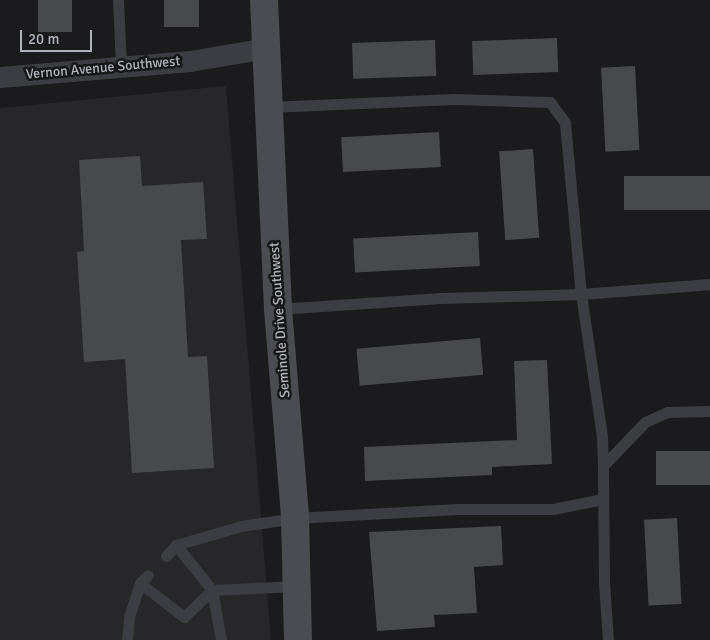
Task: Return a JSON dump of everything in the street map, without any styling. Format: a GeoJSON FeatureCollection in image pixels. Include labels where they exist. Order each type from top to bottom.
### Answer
{"type":"FeatureCollection","features":[{"type":"Feature","properties":{"kind":"street","name":"Seminole Drive Southwest"},"geometry":{"type":"LineString","coordinates":[[264,0],[278,309],[295,518],[298,640]]}},
{"type":"Feature","properties":{"kind":"street","name":"Vernon Avenue Southwest"},"geometry":{"type":"LineString","coordinates":[[0,77],[190,61],[266,48]]}},
{"type":"Feature","properties":{"kind":"lane"},"geometry":{"type":"LineString","coordinates":[[118,0],[121,67]]}},
{"type":"Feature","properties":{"kind":"lane"},"geometry":{"type":"LineString","coordinates":[[269,107],[455,99],[550,102],[565,123],[582,294],[602,437],[608,640]]}},
{"type":"Feature","properties":{"kind":"lane"},"geometry":{"type":"LineString","coordinates":[[278,309],[441,298],[582,294],[710,284]]}},
{"type":"Feature","properties":{"kind":"lane"},"geometry":{"type":"LineString","coordinates":[[603,466],[645,422],[667,412],[710,411]]}},
{"type":"Feature","properties":{"kind":"lane"},"geometry":{"type":"LineString","coordinates":[[166,556],[176,545],[241,526],[295,518],[458,509],[553,510],[603,499]]}},
{"type":"Feature","properties":{"kind":"lane"},"geometry":{"type":"LineString","coordinates":[[176,545],[189,570],[212,590],[221,640]]}},
{"type":"Feature","properties":{"kind":"lane"},"geometry":{"type":"LineString","coordinates":[[127,640],[129,617],[144,579],[184,617],[212,590],[296,586]]}},
{"type":"Feature","properties":{"kind":"shaded area"},"geometry":{"type":"Polygon","coordinates":[[[226,86],[271,640],[0,640],[0,108],[226,86]]]}},
{"type":"Feature","properties":{"kind":"building"},"geometry":{"type":"Polygon","coordinates":[[[38,0],[72,0],[72,32],[38,32],[38,0]]]}},
{"type":"Feature","properties":{"kind":"building"},"geometry":{"type":"Polygon","coordinates":[[[164,0],[199,0],[199,27],[164,27],[164,0]]]}},
{"type":"Feature","properties":{"kind":"building"},"geometry":{"type":"Polygon","coordinates":[[[557,38],[558,72],[473,75],[472,41],[557,38]]]}},
{"type":"Feature","properties":{"kind":"building"},"geometry":{"type":"Polygon","coordinates":[[[435,40],[436,76],[353,79],[352,43],[435,40]]]}},
{"type":"Feature","properties":{"kind":"building"},"geometry":{"type":"Polygon","coordinates":[[[635,66],[639,150],[605,152],[601,68],[635,66]]]}},
{"type":"Feature","properties":{"kind":"building"},"geometry":{"type":"Polygon","coordinates":[[[439,132],[441,167],[343,172],[341,137],[439,132]]]}},
{"type":"Feature","properties":{"kind":"building"},"geometry":{"type":"Polygon","coordinates":[[[533,149],[539,238],[505,240],[499,151],[533,149]]]}},
{"type":"Feature","properties":{"kind":"building"},"geometry":{"type":"Polygon","coordinates":[[[140,156],[142,186],[203,182],[207,239],[181,240],[188,357],[207,356],[214,468],[132,473],[125,359],[84,362],[77,252],[84,251],[79,160],[140,156]]]}},
{"type":"Feature","properties":{"kind":"building"},"geometry":{"type":"Polygon","coordinates":[[[624,176],[710,176],[710,210],[624,210],[624,176]]]}},
{"type":"Feature","properties":{"kind":"building"},"geometry":{"type":"Polygon","coordinates":[[[478,232],[480,266],[355,272],[353,239],[478,232]]]}},
{"type":"Feature","properties":{"kind":"building"},"geometry":{"type":"Polygon","coordinates":[[[480,338],[483,375],[360,386],[356,349],[480,338]]]}},
{"type":"Feature","properties":{"kind":"building"},"geometry":{"type":"Polygon","coordinates":[[[547,360],[552,464],[492,467],[492,475],[365,481],[364,447],[517,440],[514,361],[547,360]]]}},
{"type":"Feature","properties":{"kind":"building"},"geometry":{"type":"Polygon","coordinates":[[[656,451],[710,451],[710,485],[656,485],[656,451]]]}},
{"type":"Feature","properties":{"kind":"building"},"geometry":{"type":"Polygon","coordinates":[[[677,518],[682,604],[649,606],[644,520],[677,518]]]}},
{"type":"Feature","properties":{"kind":"building"},"geometry":{"type":"Polygon","coordinates":[[[501,526],[503,565],[474,567],[477,613],[434,615],[435,627],[377,631],[369,532],[501,526]]]}}]}
